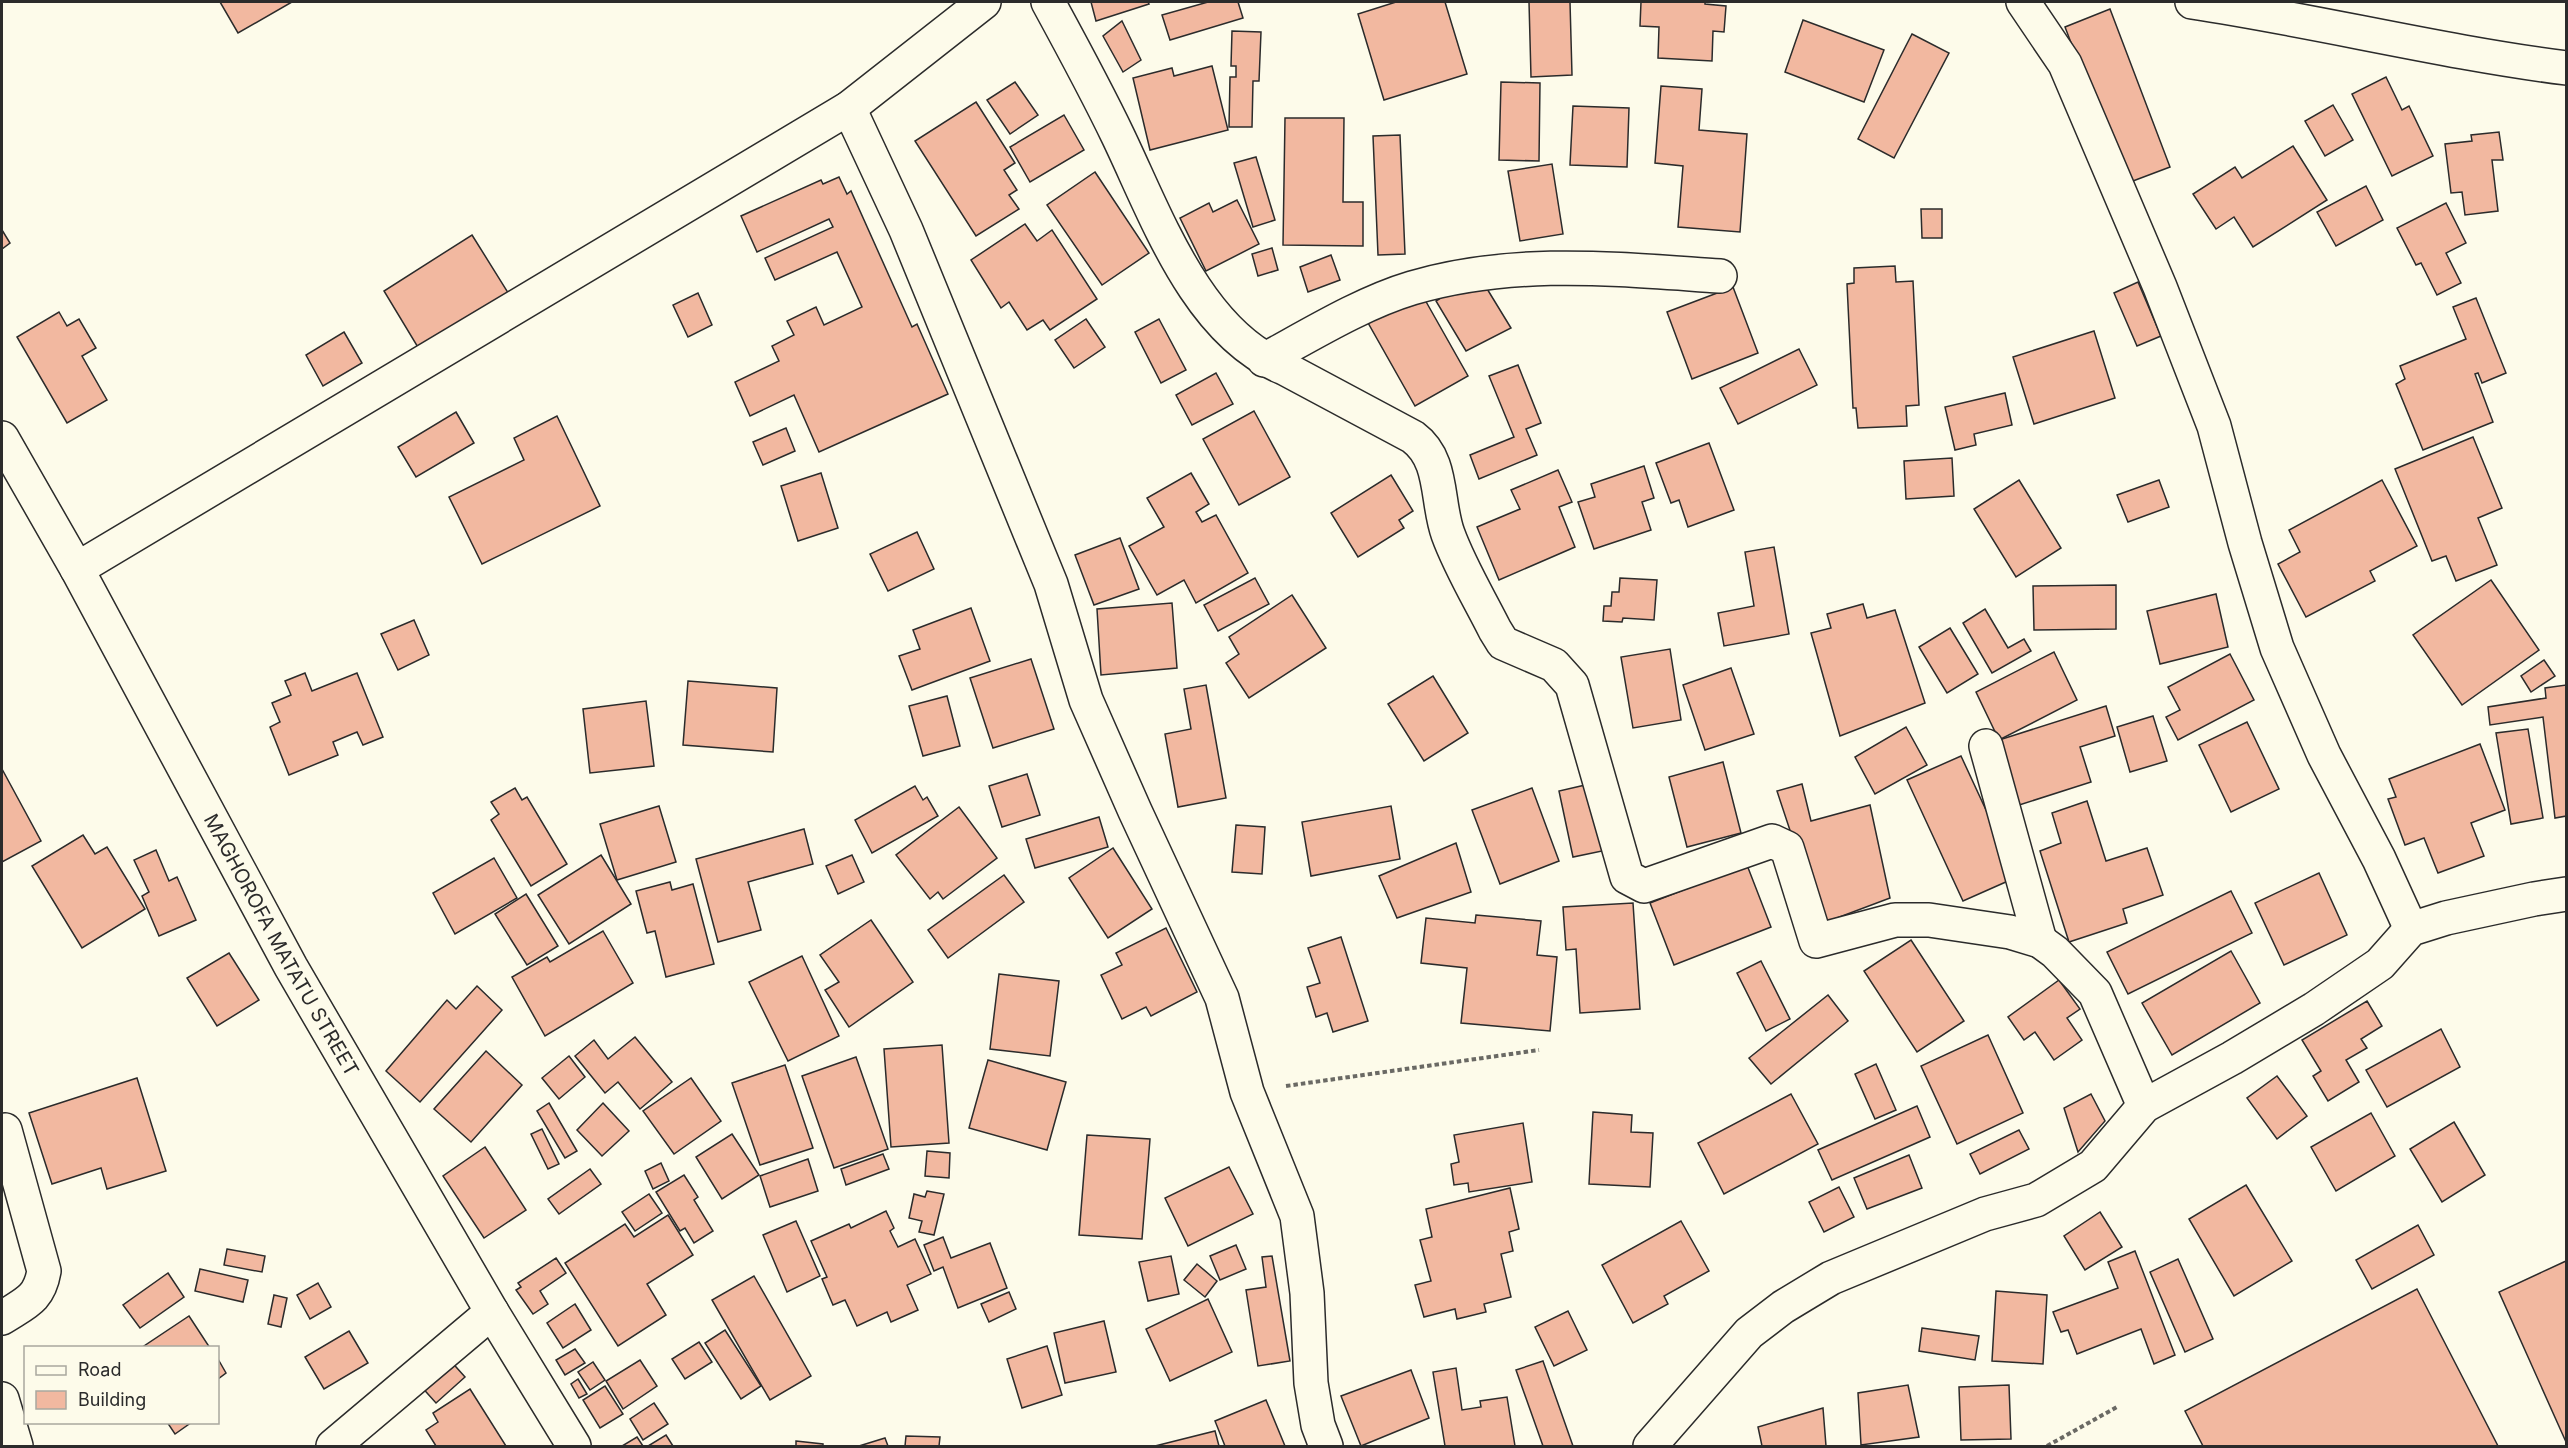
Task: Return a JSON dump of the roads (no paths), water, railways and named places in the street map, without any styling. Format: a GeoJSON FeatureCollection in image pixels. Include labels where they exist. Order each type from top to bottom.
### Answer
{"type":"FeatureCollection","features":[{"type":"Feature","properties":{"kind":"street"},"geometry":{"type":"LineString","coordinates":[[77,569],[849,108],[984,2]]}},
{"type":"Feature","properties":{"kind":"street"},"geometry":{"type":"LineString","coordinates":[[1048,2],[1097,93],[1186,278],[1207,306],[1264,360],[1284,368],[1424,445],[1432,460],[1448,533],[1503,643],[1554,665],[1572,684],[1627,877],[1644,886],[1772,841],[1787,848],[1815,941],[1895,920],[1929,920],[2010,932],[2040,941],[2055,952],[2095,993],[2144,1106]]}},
{"type":"Feature","properties":{"kind":"street"},"geometry":{"type":"LineString","coordinates":[[2023,2],[2065,64],[2169,308],[2214,426],[2245,543],[2277,648],[2324,755],[2379,859],[2411,929]]}},
{"type":"Feature","properties":{"kind":"street"},"geometry":{"type":"LineString","coordinates":[[2192,2],[2251,6],[2494,59],[2566,68]]}},
{"type":"Feature","properties":{"kind":"street"},"geometry":{"type":"LineString","coordinates":[[849,108],[906,230],[1047,573],[1086,700],[1222,998],[1247,1092],[1297,1216],[1307,1293],[1311,1383],[1318,1425],[1326,1446]]}},
{"type":"Feature","properties":{"kind":"street"},"geometry":{"type":"LineString","coordinates":[[1264,360],[1310,334],[1389,297],[1410,289],[1468,275],[1525,268],[1594,268],[1720,276]]}},
{"type":"Feature","properties":{"kind":"street","name":"MAGHOROFA MATATU STREET"},"geometry":{"type":"LineString","coordinates":[[2,438],[77,569],[291,967],[492,1312],[574,1446]]}},
{"type":"Feature","properties":{"kind":"street"},"geometry":{"type":"LineString","coordinates":[[1986,746],[2040,941]]}},
{"type":"Feature","properties":{"kind":"street"},"geometry":{"type":"LineString","coordinates":[[1650,1446],[1749,1334],[1783,1307],[1831,1278],[1985,1214],[2036,1200],[2093,1166],[2144,1106],[2232,1058],[2314,1009],[2380,964],[2411,929],[2446,918],[2534,898],[2566,894]]}},
{"type":"Feature","properties":{"kind":"street"},"geometry":{"type":"LineString","coordinates":[[2,1318],[30,1300],[41,1287],[44,1271],[5,1130]]}},
{"type":"Feature","properties":{"kind":"street"},"geometry":{"type":"LineString","coordinates":[[333,1446],[492,1312]]}},
{"type":"Feature","properties":{"kind":"street"},"geometry":{"type":"LineString","coordinates":[[2,1399],[16,1446]]}}]}
